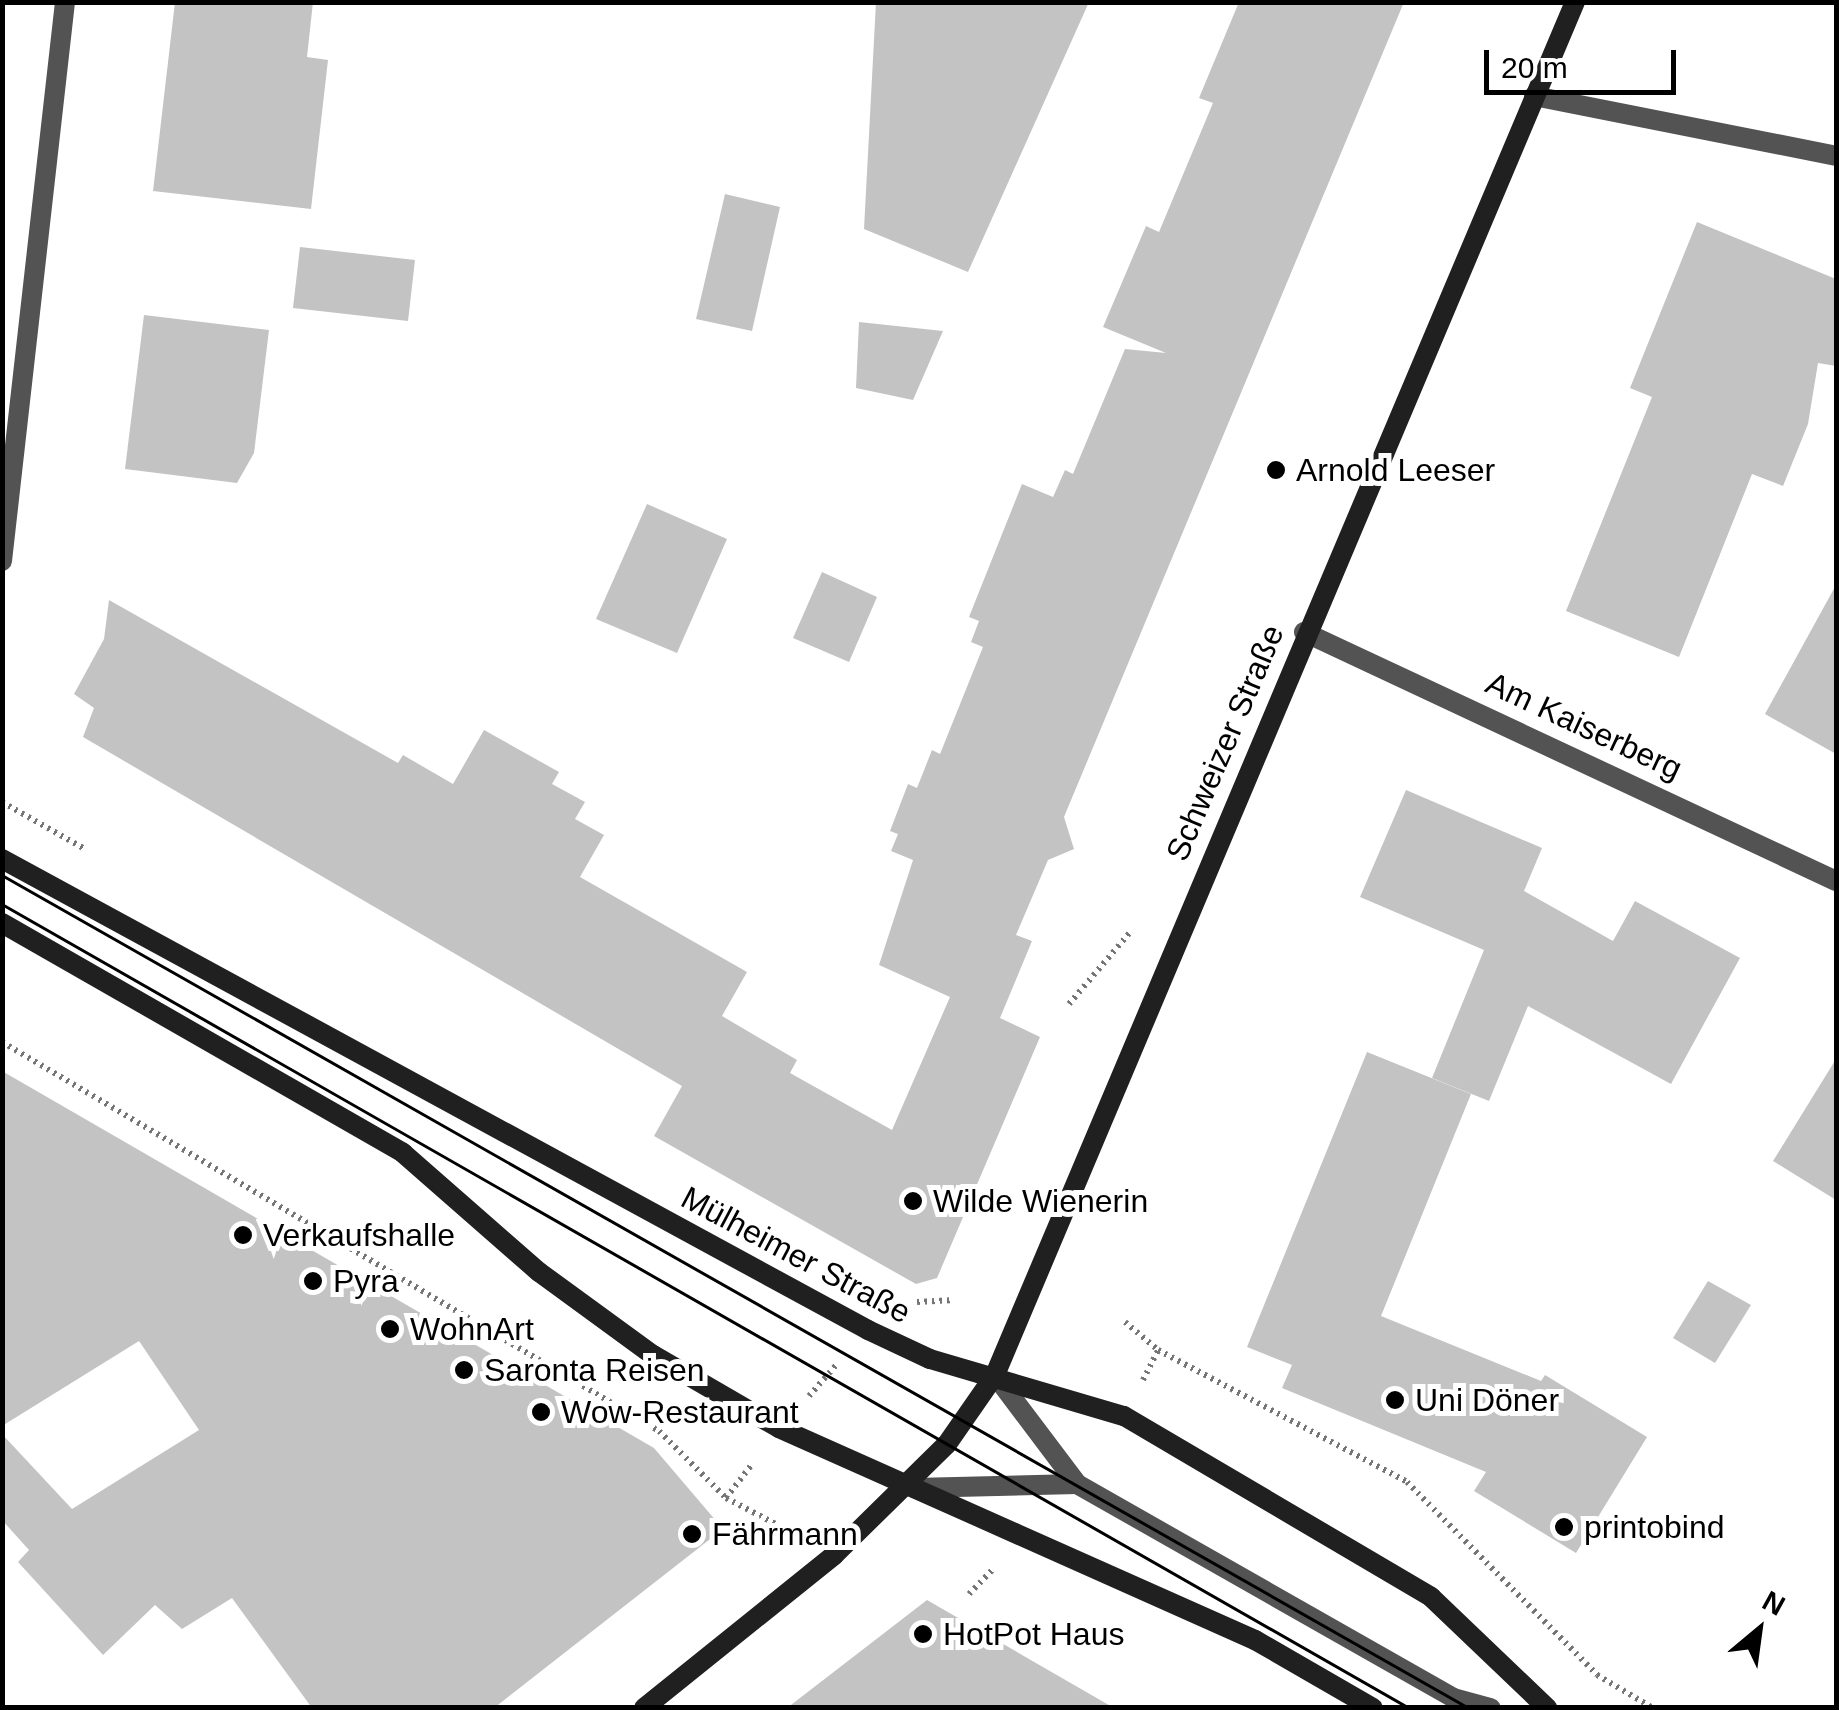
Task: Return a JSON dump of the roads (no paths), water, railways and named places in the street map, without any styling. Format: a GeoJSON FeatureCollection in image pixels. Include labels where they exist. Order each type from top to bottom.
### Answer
{"type":"FeatureCollection","features":[{"type":"Feature","properties":{"kind":"main road","name":"Schweizer Straße"},"geometry":{"type":"LineString","coordinates":[[644,1708],[834,1555],[904,1489],[995,1376],[1304,632],[1575,2]]}},
{"type":"Feature","properties":{"kind":"main road","name":"Mülheimer Straße"},"geometry":{"type":"LineString","coordinates":[[2,859],[868,1330],[995,1376],[1124,1416],[1431,1598],[1547,1708]]}},
{"type":"Feature","properties":{"kind":"main road"},"geometry":{"type":"LineString","coordinates":[[2,923],[403,1154],[653,1355],[904,1489],[1255,1640],[1373,1708]]}},
{"type":"Feature","properties":{"kind":"street"},"geometry":{"type":"LineString","coordinates":[[2,561],[66,2]]}},
{"type":"Feature","properties":{"kind":"street"},"geometry":{"type":"LineString","coordinates":[[1534,96],[1836,156]]}},
{"type":"Feature","properties":{"kind":"street","name":"Am Kaiserberg"},"geometry":{"type":"LineString","coordinates":[[1304,632],[1836,881]]}},
{"type":"Feature","properties":{"kind":"street"},"geometry":{"type":"LineString","coordinates":[[995,1376],[1076,1484],[1453,1698],[1491,1708]]}},
{"type":"Feature","properties":{"kind":"street"},"geometry":{"type":"LineString","coordinates":[[904,1489],[1076,1484]]}},
{"type":"Feature","properties":{"kind":"tram line"},"geometry":{"type":"LineString","coordinates":[[2,875],[1469,1708]]}},
{"type":"Feature","properties":{"kind":"tram line"},"geometry":{"type":"LineString","coordinates":[[2,904],[1409,1708]]}},
{"type":"Feature","properties":{"kind":"place","name":"Arnold Leeser"},"geometry":{"type":"Point","coordinates":[1276,470]}},
{"type":"Feature","properties":{"kind":"place","name":"Wilde Wienerin"},"geometry":{"type":"Point","coordinates":[913,1201]}},
{"type":"Feature","properties":{"kind":"place","name":"Verkaufshalle"},"geometry":{"type":"Point","coordinates":[243,1235]}},
{"type":"Feature","properties":{"kind":"place","name":"Pyra"},"geometry":{"type":"Point","coordinates":[313,1281]}},
{"type":"Feature","properties":{"kind":"place","name":"WohnArt"},"geometry":{"type":"Point","coordinates":[390,1329]}},
{"type":"Feature","properties":{"kind":"place","name":"Saronta Reisen"},"geometry":{"type":"Point","coordinates":[464,1370]}},
{"type":"Feature","properties":{"kind":"place","name":"Uni Döner"},"geometry":{"type":"Point","coordinates":[1395,1400]}},
{"type":"Feature","properties":{"kind":"place","name":"Wow-Restaurant"},"geometry":{"type":"Point","coordinates":[541,1412]}},
{"type":"Feature","properties":{"kind":"place","name":"printobind"},"geometry":{"type":"Point","coordinates":[1564,1527]}},
{"type":"Feature","properties":{"kind":"place","name":"Fährmann"},"geometry":{"type":"Point","coordinates":[692,1534]}},
{"type":"Feature","properties":{"kind":"place","name":"HotPot Haus"},"geometry":{"type":"Point","coordinates":[923,1634]}}]}
